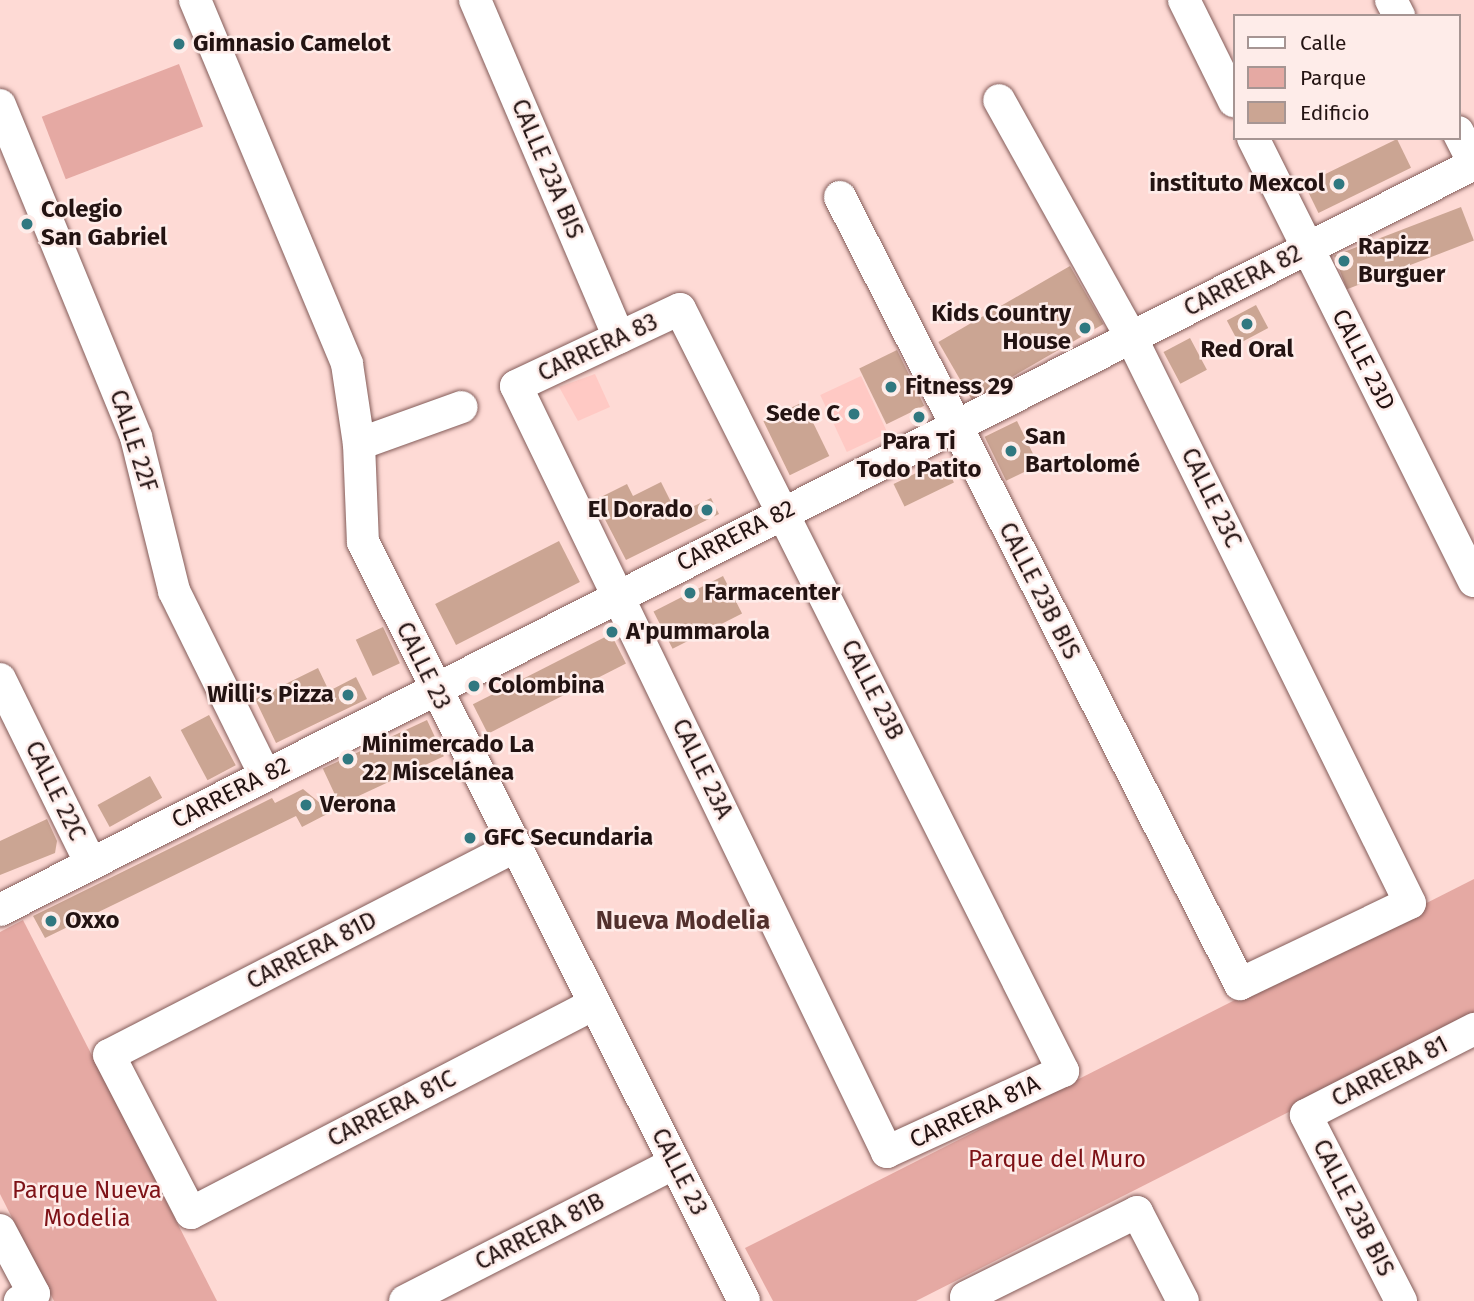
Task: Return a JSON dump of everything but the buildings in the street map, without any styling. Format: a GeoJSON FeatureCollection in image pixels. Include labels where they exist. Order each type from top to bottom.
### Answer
{"type":"FeatureCollection","features":[{"type":"Feature","properties":{"kind":"street","name":"CALLE 23"},"geometry":{"type":"LineString","coordinates":[[195,0],[347,364],[359,444],[363,542],[434,689],[744,1301]]}},
{"type":"Feature","properties":{"kind":"street","name":"CALLE 23A BIS"},"geometry":{"type":"LineString","coordinates":[[475,0],[528,146],[619,338]]}},
{"type":"Feature","properties":{"kind":"street"},"geometry":{"type":"LineString","coordinates":[[1184,0],[1232,97]]}},
{"type":"Feature","properties":{"kind":"street","name":"CALLE 23C"},"geometry":{"type":"LineString","coordinates":[[999,100],[1131,337],[1410,903],[1240,984]]}},
{"type":"Feature","properties":{"kind":"street","name":"CALLE 22F"},"geometry":{"type":"LineString","coordinates":[[0,105],[136,437],[174,591],[265,775]]}},
{"type":"Feature","properties":{"kind":"street"},"geometry":{"type":"LineString","coordinates":[[1460,136],[1474,163]]}},
{"type":"Feature","properties":{"kind":"street","name":"CALLE 23D"},"geometry":{"type":"LineString","coordinates":[[1254,140],[1474,581]]}},
{"type":"Feature","properties":{"kind":"street","name":"CARRERA 82"},"geometry":{"type":"LineString","coordinates":[[0,910],[1474,163]]}},
{"type":"Feature","properties":{"kind":"street","name":"CALLE 23B BIS"},"geometry":{"type":"LineString","coordinates":[[840,197],[954,426],[1240,984]]}},
{"type":"Feature","properties":{"kind":"street","name":"CARRERA 83"},"geometry":{"type":"LineString","coordinates":[[516,386],[680,309]]}},
{"type":"Feature","properties":{"kind":"street","name":"CALLE 23B"},"geometry":{"type":"LineString","coordinates":[[680,309],[1063,1072]]}},
{"type":"Feature","properties":{"kind":"street","name":"CALLE 23A"},"geometry":{"type":"LineString","coordinates":[[516,386],[887,1152]]}},
{"type":"Feature","properties":{"kind":"street"},"geometry":{"type":"LineString","coordinates":[[359,444],[462,407]]}},
{"type":"Feature","properties":{"kind":"street","name":"CALLE 22C"},"geometry":{"type":"LineString","coordinates":[[0,680],[91,864]]}},
{"type":"Feature","properties":{"kind":"street","name":"CARRERA 81D"},"geometry":{"type":"LineString","coordinates":[[191,1213],[109,1055],[514,847]]}},
{"type":"Feature","properties":{"kind":"street","name":"CARRERA 81C"},"geometry":{"type":"LineString","coordinates":[[191,1213],[594,1004]]}},
{"type":"Feature","properties":{"kind":"street","name":"CARRERA 81"},"geometry":{"type":"LineString","coordinates":[[1306,1115],[1474,1029]]}},
{"type":"Feature","properties":{"kind":"street","name":"CARRERA 81A"},"geometry":{"type":"LineString","coordinates":[[887,1152],[1063,1072]]}},
{"type":"Feature","properties":{"kind":"street","name":"CALLE 23B BIS"},"geometry":{"type":"LineString","coordinates":[[1306,1115],[1401,1301]]}},
{"type":"Feature","properties":{"kind":"street","name":"CARRERA 81B"},"geometry":{"type":"LineString","coordinates":[[405,1301],[675,1163]]}},
{"type":"Feature","properties":{"kind":"street"},"geometry":{"type":"LineString","coordinates":[[967,1299],[1137,1212],[1183,1301]]}},
{"type":"Feature","properties":{"kind":"street"},"geometry":{"type":"LineString","coordinates":[[0,1230],[27,1297]]}},
{"type":"Feature","properties":{"kind":"shaded area"},"geometry":{"type":"Polygon","coordinates":[[[595,374],[610,407],[578,421],[559,387],[595,374]]]}},
{"type":"Feature","properties":{"kind":"shaded area","name":"Sede C"},"geometry":{"type":"Polygon","coordinates":[[[861,376],[888,433],[847,452],[820,395],[861,376]]]}},
{"type":"Feature","properties":{"kind":"green space"},"geometry":{"type":"Polygon","coordinates":[[[179,64],[203,127],[66,179],[42,117],[179,64]]]}},
{"type":"Feature","properties":{"kind":"green space","name":"Parque del Muro"},"geometry":{"type":"Polygon","coordinates":[[[1474,879],[1474,1018],[916,1301],[773,1301],[745,1248],[1474,879]]]}},
{"type":"Feature","properties":{"kind":"green space","name":"Parque Nueva Modelia"},"geometry":{"type":"Polygon","coordinates":[[[23,920],[217,1301],[54,1301],[0,1194],[0,932],[23,920]]]}},
{"type":"Feature","properties":{"kind":"place","name":"Gimnasio Camelot"},"geometry":{"type":"Point","coordinates":[179,44]}},
{"type":"Feature","properties":{"kind":"place","name":"instituto Mexcol"},"geometry":{"type":"Point","coordinates":[1339,184]}},
{"type":"Feature","properties":{"kind":"place","name":"Colegio San Gabriel"},"geometry":{"type":"Point","coordinates":[27,224]}},
{"type":"Feature","properties":{"kind":"place","name":"Rapizz Burguer"},"geometry":{"type":"Point","coordinates":[1344,261]}},
{"type":"Feature","properties":{"kind":"place","name":"Red Oral"},"geometry":{"type":"Point","coordinates":[1247,324]}},
{"type":"Feature","properties":{"kind":"place","name":"Kids Country House"},"geometry":{"type":"Point","coordinates":[1085,328]}},
{"type":"Feature","properties":{"kind":"place","name":"Fitness 29"},"geometry":{"type":"Point","coordinates":[891,387]}},
{"type":"Feature","properties":{"kind":"place","name":"Sede C"},"geometry":{"type":"Point","coordinates":[854,414]}},
{"type":"Feature","properties":{"kind":"place","name":"Para Ti Todo Patito"},"geometry":{"type":"Point","coordinates":[919,417]}},
{"type":"Feature","properties":{"kind":"place","name":"San Bartolomé"},"geometry":{"type":"Point","coordinates":[1011,451]}},
{"type":"Feature","properties":{"kind":"place","name":"El Dorado"},"geometry":{"type":"Point","coordinates":[707,510]}},
{"type":"Feature","properties":{"kind":"place","name":"Farmacenter"},"geometry":{"type":"Point","coordinates":[690,593]}},
{"type":"Feature","properties":{"kind":"place","name":"A'pummarola"},"geometry":{"type":"Point","coordinates":[612,632]}},
{"type":"Feature","properties":{"kind":"place","name":"Colombina"},"geometry":{"type":"Point","coordinates":[474,686]}},
{"type":"Feature","properties":{"kind":"place","name":"Willi's Pizza"},"geometry":{"type":"Point","coordinates":[348,695]}},
{"type":"Feature","properties":{"kind":"place","name":"Minimercado La 22 Miscelánea"},"geometry":{"type":"Point","coordinates":[348,759]}},
{"type":"Feature","properties":{"kind":"place","name":"Verona"},"geometry":{"type":"Point","coordinates":[306,805]}},
{"type":"Feature","properties":{"kind":"place","name":"GFC Secundaria"},"geometry":{"type":"Point","coordinates":[470,838]}},
{"type":"Feature","properties":{"kind":"place","name":"Oxxo"},"geometry":{"type":"Point","coordinates":[51,921]}},
{"type":"Feature","properties":{"kind":"district","name":"Nueva Modelia"},"geometry":{"type":"Point","coordinates":[683,921]}}]}
